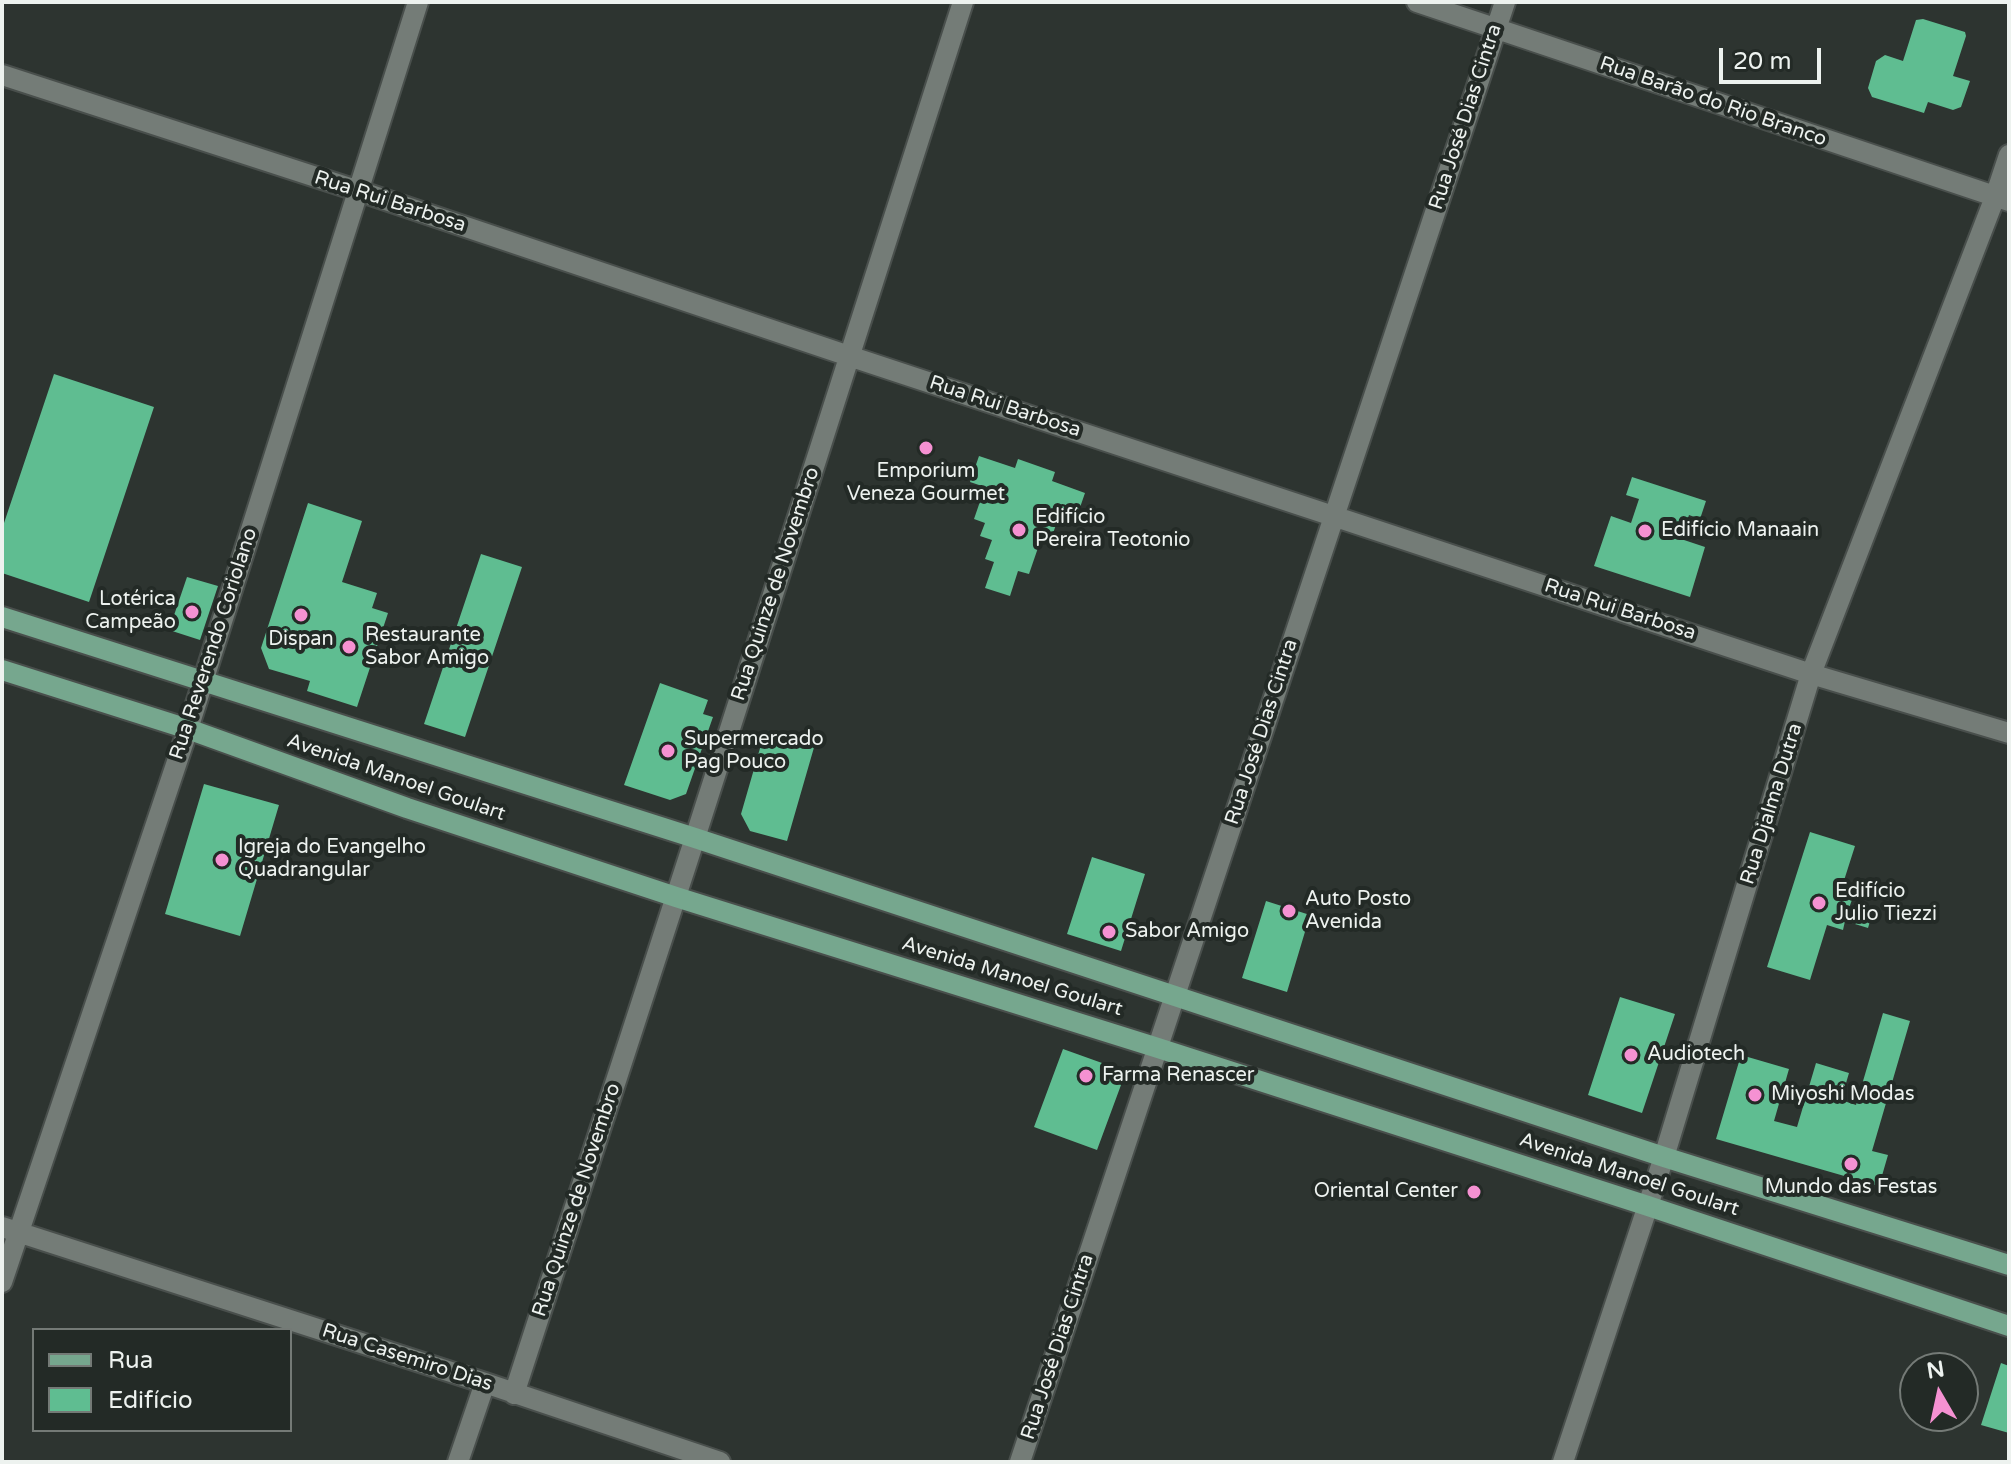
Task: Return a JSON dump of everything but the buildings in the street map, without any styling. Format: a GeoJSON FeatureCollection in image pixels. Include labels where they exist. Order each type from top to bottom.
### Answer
{"type":"FeatureCollection","features":[{"type":"Feature","properties":{"kind":"main road","name":"Avenida Manoel Goulart"},"geometry":{"type":"LineString","coordinates":[[2,617],[695,838],[1664,1157],[2009,1265]]}},
{"type":"Feature","properties":{"kind":"main road","name":"Avenida Manoel Goulart"},"geometry":{"type":"LineString","coordinates":[[2,670],[188,729],[407,808],[676,897],[1158,1048],[2009,1326]]}},
{"type":"Feature","properties":{"kind":"street","name":"Rua Reverendo Coriolano"},"geometry":{"type":"LineString","coordinates":[[2,1282],[10,1229],[188,729],[418,2]]}},
{"type":"Feature","properties":{"kind":"street","name":"Rua Quinze de Novembro"},"geometry":{"type":"LineString","coordinates":[[514,1394],[963,2]]}},
{"type":"Feature","properties":{"kind":"street","name":"Rua Barão do Rio Branco"},"geometry":{"type":"LineString","coordinates":[[1417,2],[2002,199]]}},
{"type":"Feature","properties":{"kind":"street","name":"Rua José Dias Cintra"},"geometry":{"type":"LineString","coordinates":[[1020,1462],[1505,2]]}},
{"type":"Feature","properties":{"kind":"street","name":"Rua Rui Barbosa"},"geometry":{"type":"LineString","coordinates":[[2,75],[1811,674],[2009,733]]}},
{"type":"Feature","properties":{"kind":"street","name":"Rua Djalma Dutra"},"geometry":{"type":"LineString","coordinates":[[1563,1462],[1664,1157],[1811,674],[2002,199],[2009,155]]}},
{"type":"Feature","properties":{"kind":"street","name":"Rua Casemiro Dias"},"geometry":{"type":"LineString","coordinates":[[10,1229],[720,1462]]}},
{"type":"Feature","properties":{"kind":"street"},"geometry":{"type":"LineString","coordinates":[[458,1462],[485,1383]]}},
{"type":"Feature","properties":{"kind":"place","name":"Emporium Veneza Gourmet"},"geometry":{"type":"Point","coordinates":[926,448]}},
{"type":"Feature","properties":{"kind":"place","name":"Edifício Pereira Teotonio"},"geometry":{"type":"Point","coordinates":[1019,530]}},
{"type":"Feature","properties":{"kind":"place","name":"Edifício Manaain"},"geometry":{"type":"Point","coordinates":[1645,531]}},
{"type":"Feature","properties":{"kind":"place","name":"Lotérica Campeão"},"geometry":{"type":"Point","coordinates":[192,612]}},
{"type":"Feature","properties":{"kind":"place","name":"Dispan"},"geometry":{"type":"Point","coordinates":[301,615]}},
{"type":"Feature","properties":{"kind":"place","name":"Restaurante Sabor Amigo"},"geometry":{"type":"Point","coordinates":[349,647]}},
{"type":"Feature","properties":{"kind":"place","name":"Supermercado Pag Pouco"},"geometry":{"type":"Point","coordinates":[668,751]}},
{"type":"Feature","properties":{"kind":"place","name":"Igreja do Evangelho Quadrangular"},"geometry":{"type":"Point","coordinates":[222,860]}},
{"type":"Feature","properties":{"kind":"place","name":"Edifício Julio Tiezzi"},"geometry":{"type":"Point","coordinates":[1819,903]}},
{"type":"Feature","properties":{"kind":"place","name":"Auto Posto Avenida"},"geometry":{"type":"Point","coordinates":[1289,911]}},
{"type":"Feature","properties":{"kind":"place","name":"Sabor Amigo"},"geometry":{"type":"Point","coordinates":[1109,932]}},
{"type":"Feature","properties":{"kind":"place","name":"Audiotech"},"geometry":{"type":"Point","coordinates":[1631,1055]}},
{"type":"Feature","properties":{"kind":"place","name":"Farma Renascer"},"geometry":{"type":"Point","coordinates":[1086,1076]}},
{"type":"Feature","properties":{"kind":"place","name":"Miyoshi Modas"},"geometry":{"type":"Point","coordinates":[1755,1095]}},
{"type":"Feature","properties":{"kind":"place","name":"Mundo das Festas"},"geometry":{"type":"Point","coordinates":[1851,1164]}},
{"type":"Feature","properties":{"kind":"place","name":"Oriental Center"},"geometry":{"type":"Point","coordinates":[1474,1192]}}]}
